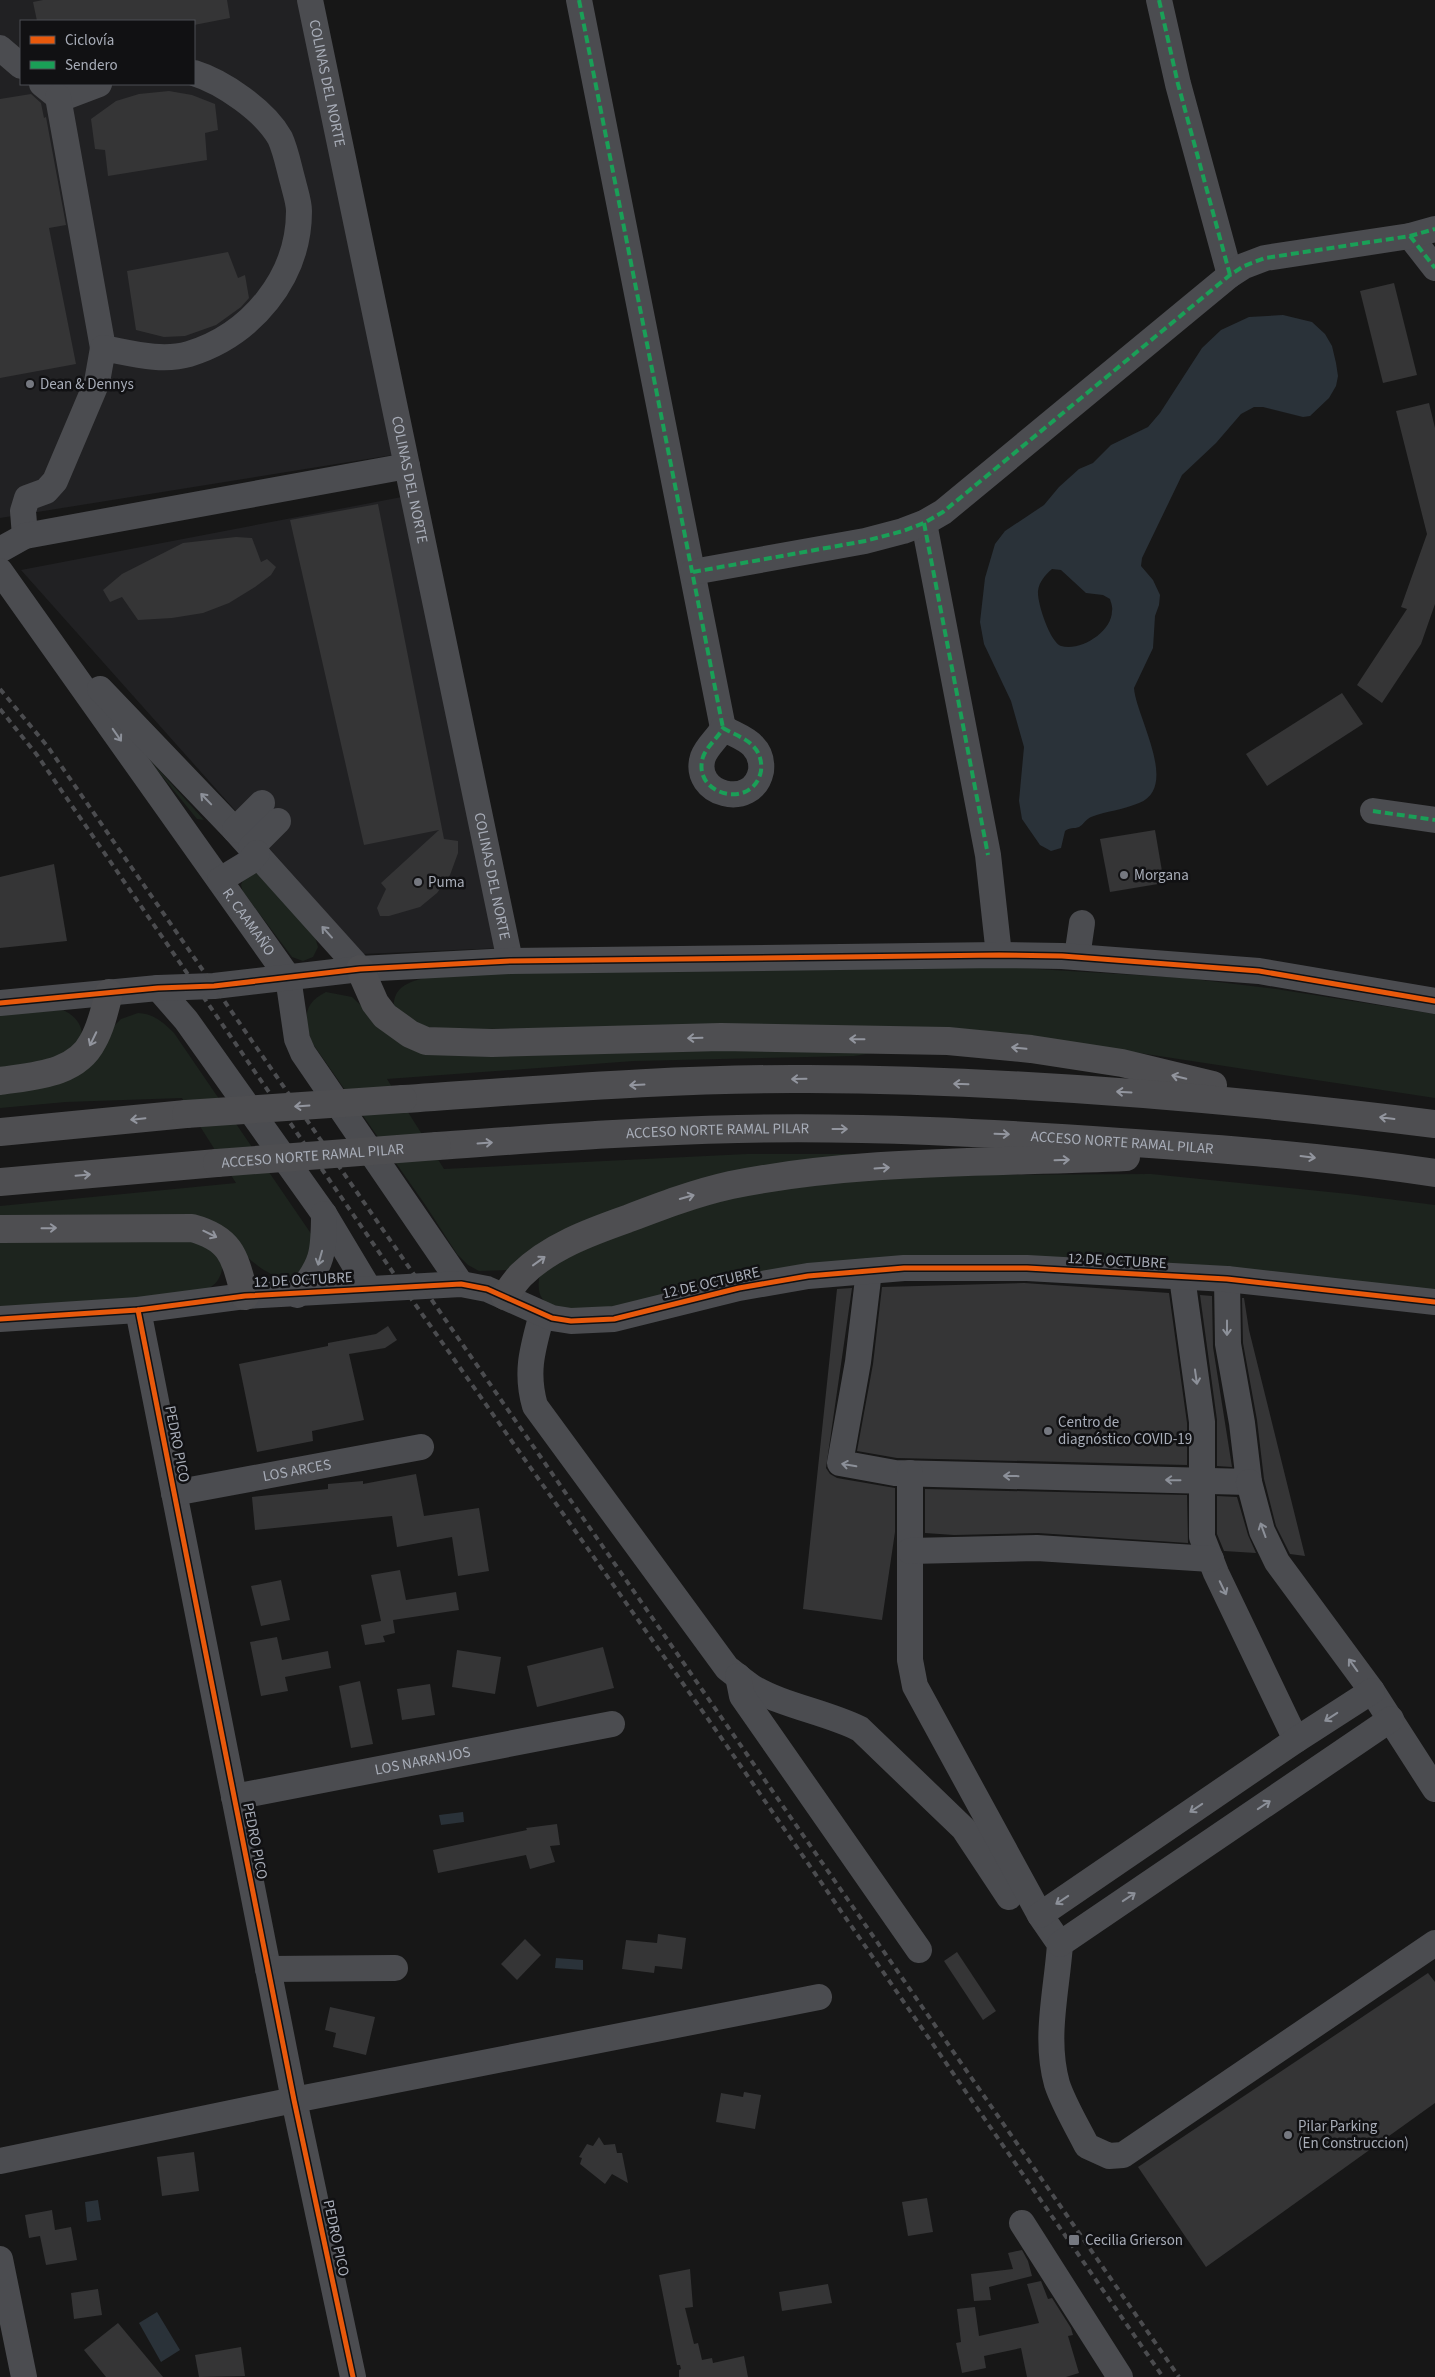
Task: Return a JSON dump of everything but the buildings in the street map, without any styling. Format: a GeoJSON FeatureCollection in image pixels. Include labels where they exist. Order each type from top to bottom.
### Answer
{"type":"FeatureCollection","features":[{"type":"Feature","properties":{"kind":"highway"},"geometry":{"type":"LineString","coordinates":[[360,969],[375,1004],[385,1016],[410,1034],[426,1041],[492,1044],[720,1037],[948,1041],[1031,1049],[1122,1063],[1312,1108]]}},
{"type":"Feature","properties":{"kind":"highway"},"geometry":{"type":"LineString","coordinates":[[0,1081],[51,1073],[68,1066],[80,1058],[93,1042],[109,993]]}},
{"type":"Feature","properties":{"kind":"highway"},"geometry":{"type":"LineString","coordinates":[[0,1132],[186,1114],[403,1099],[612,1086],[808,1079],[1016,1086],[1168,1095],[1312,1108],[1435,1124]]}},
{"type":"Feature","properties":{"kind":"highway","name":"ACCESO NORTE RAMAL PILAR"},"geometry":{"type":"LineString","coordinates":[[0,1182],[217,1162],[700,1130],[870,1129],[1017,1135],[1260,1152],[1435,1173]]}},
{"type":"Feature","properties":{"kind":"highway"},"geometry":{"type":"LineString","coordinates":[[506,1296],[520,1275],[563,1245],[604,1227],[684,1198],[737,1184],[778,1176],[942,1164],[1260,1152]]}},
{"type":"Feature","properties":{"kind":"highway"},"geometry":{"type":"LineString","coordinates":[[0,1229],[192,1228],[211,1233],[224,1243],[232,1255],[245,1296]]}},
{"type":"Feature","properties":{"kind":"street","name":"COLINAS DEL NORTE"},"geometry":{"type":"LineString","coordinates":[[310,0],[510,961]]}},
{"type":"Feature","properties":{"kind":"street"},"geometry":{"type":"LineString","coordinates":[[579,0],[723,728]]}},
{"type":"Feature","properties":{"kind":"street"},"geometry":{"type":"LineString","coordinates":[[1159,0],[1178,84],[1230,275]]}},
{"type":"Feature","properties":{"kind":"street"},"geometry":{"type":"LineString","coordinates":[[0,48],[20,65]]}},
{"type":"Feature","properties":{"kind":"street"},"geometry":{"type":"LineString","coordinates":[[103,348],[161,357],[188,354],[216,343],[247,324],[267,304],[283,275],[295,242],[299,210],[280,138],[253,107],[226,87],[195,73]]}},
{"type":"Feature","properties":{"kind":"street"},"geometry":{"type":"LineString","coordinates":[[25,536],[23,511],[27,498],[46,491],[54,481],[97,382],[103,348],[50,90],[70,95],[96,85]]}},
{"type":"Feature","properties":{"kind":"street"},"geometry":{"type":"LineString","coordinates":[[693,572],[864,541],[924,523],[943,512],[1230,275],[1244,266],[1265,258],[1423,232],[1435,268]]}},
{"type":"Feature","properties":{"kind":"street"},"geometry":{"type":"LineString","coordinates":[[0,550],[25,536],[407,466]]}},
{"type":"Feature","properties":{"kind":"street"},"geometry":{"type":"LineString","coordinates":[[924,523],[988,855],[999,955]]}},
{"type":"Feature","properties":{"kind":"street","name":"R. CAAMAÑO"},"geometry":{"type":"LineString","coordinates":[[0,571],[288,977],[297,1039],[303,1052],[461,1284]]}},
{"type":"Feature","properties":{"kind":"street","name":"R. CAAMAÑO"},"geometry":{"type":"LineString","coordinates":[[38,623],[242,837],[360,969]]}},
{"type":"Feature","properties":{"kind":"street"},"geometry":{"type":"LineString","coordinates":[[1373,811],[1435,820]]}},
{"type":"Feature","properties":{"kind":"street"},"geometry":{"type":"LineString","coordinates":[[197,848],[206,833],[242,837],[270,812]]}},
{"type":"Feature","properties":{"kind":"street"},"geometry":{"type":"LineString","coordinates":[[220,880],[242,868],[242,837]]}},
{"type":"Feature","properties":{"kind":"street"},"geometry":{"type":"LineString","coordinates":[[1077,957],[1082,923]]}},
{"type":"Feature","properties":{"kind":"street"},"geometry":{"type":"LineString","coordinates":[[0,1003],[158,988],[214,986],[360,969],[510,961],[999,955],[1077,957],[1259,971],[1435,1001]]}},
{"type":"Feature","properties":{"kind":"street"},"geometry":{"type":"LineString","coordinates":[[158,988],[186,1020],[324,1214],[369,1289]]}},
{"type":"Feature","properties":{"kind":"street"},"geometry":{"type":"LineString","coordinates":[[297,1294],[314,1275],[320,1259],[324,1244],[324,1214]]}},
{"type":"Feature","properties":{"kind":"street","name":"12 DE OCTUBRE"},"geometry":{"type":"LineString","coordinates":[[0,1319],[138,1310],[245,1296],[461,1284],[487,1289],[542,1314],[571,1321],[614,1318],[739,1288],[808,1276],[904,1268],[1027,1268],[1227,1279],[1435,1302]]}},
{"type":"Feature","properties":{"kind":"street"},"geometry":{"type":"LineString","coordinates":[[868,1271],[858,1362],[840,1463],[910,1474],[1249,1482]]}},
{"type":"Feature","properties":{"kind":"street"},"geometry":{"type":"LineString","coordinates":[[1182,1277],[1202,1422],[1202,1537],[1210,1559],[1296,1740]]}},
{"type":"Feature","properties":{"kind":"street"},"geometry":{"type":"LineString","coordinates":[[1227,1279],[1228,1344],[1242,1423],[1249,1482],[1262,1531],[1277,1562],[1372,1691],[1435,1789]]}},
{"type":"Feature","properties":{"kind":"street","name":"PEDRO PICO"},"geometry":{"type":"LineString","coordinates":[[138,1310],[294,2100],[353,2377]]}},
{"type":"Feature","properties":{"kind":"street"},"geometry":{"type":"LineString","coordinates":[[542,1314],[530,1362],[530,1386],[535,1406],[727,1668],[766,1694],[843,1720],[860,1729],[964,1829],[1009,1897]]}},
{"type":"Feature","properties":{"kind":"street","name":"LOS ARCES"},"geometry":{"type":"LineString","coordinates":[[174,1492],[420,1447]]}},
{"type":"Feature","properties":{"kind":"street"},"geometry":{"type":"LineString","coordinates":[[910,1474],[910,1660],[915,1686],[1040,1914],[1060,1944],[1051,2025],[1052,2057],[1057,2085],[1087,2146],[1110,2156],[1124,2155],[1435,1943]]}},
{"type":"Feature","properties":{"kind":"street"},"geometry":{"type":"LineString","coordinates":[[910,1551],[1036,1548],[1210,1559]]}},
{"type":"Feature","properties":{"kind":"street"},"geometry":{"type":"LineString","coordinates":[[738,1676],[742,1696],[919,1950]]}},
{"type":"Feature","properties":{"kind":"street"},"geometry":{"type":"LineString","coordinates":[[1040,1914],[1296,1740],[1372,1691]]}},
{"type":"Feature","properties":{"kind":"street"},"geometry":{"type":"LineString","coordinates":[[1060,1944],[1390,1720]]}},
{"type":"Feature","properties":{"kind":"street","name":"LOS NARANJOS"},"geometry":{"type":"LineString","coordinates":[[234,1797],[612,1724]]}},
{"type":"Feature","properties":{"kind":"street"},"geometry":{"type":"LineString","coordinates":[[268,1968],[395,1968]]}},
{"type":"Feature","properties":{"kind":"street"},"geometry":{"type":"LineString","coordinates":[[0,2161],[294,2100],[820,1997]]}},
{"type":"Feature","properties":{"kind":"street"},"geometry":{"type":"LineString","coordinates":[[1022,2223],[1120,2377]]}},
{"type":"Feature","properties":{"kind":"street"},"geometry":{"type":"LineString","coordinates":[[0,2258],[24,2377]]}},
{"type":"Feature","properties":{"kind":"shaded area"},"geometry":{"type":"Polygon","coordinates":[[[0,0],[310,0],[405,453],[0,518],[0,0]]]}},
{"type":"Feature","properties":{"kind":"shaded area"},"geometry":{"type":"Polygon","coordinates":[[[1283,315],[1312,322],[1325,334],[1332,346],[1338,376],[1336,386],[1329,398],[1310,416],[1303,417],[1263,407],[1254,407],[1241,414],[1216,443],[1182,475],[1142,558],[1141,566],[1153,580],[1160,595],[1155,616],[1153,648],[1134,688],[1136,701],[1153,750],[1156,782],[1151,795],[1139,803],[1091,817],[1079,827],[1065,831],[1061,848],[1051,851],[1040,845],[1022,819],[1019,801],[1024,747],[1011,701],[984,644],[980,622],[985,578],[995,544],[1005,531],[1044,505],[1059,487],[1079,469],[1093,463],[1111,445],[1148,427],[1160,413],[1202,348],[1221,330],[1249,317],[1283,315]],[[1052,569],[1047,574],[1040,585],[1038,597],[1045,622],[1057,643],[1061,646],[1077,646],[1094,639],[1101,633],[1111,619],[1112,606],[1110,599],[1103,595],[1086,593],[1061,570],[1052,569]]]}},
{"type":"Feature","properties":{"kind":"shaded area"},"geometry":{"type":"Polygon","coordinates":[[[407,496],[501,948],[363,954],[21,570],[407,496]]]}},
{"type":"Feature","properties":{"kind":"shaded area"},"geometry":{"type":"Polygon","coordinates":[[[141,750],[204,820],[197,819],[141,750]]]}},
{"type":"Feature","properties":{"kind":"shaded area"},"geometry":{"type":"Polygon","coordinates":[[[253,872],[262,874],[315,937],[318,947],[313,957],[303,961],[292,957],[243,892],[241,885],[245,876],[253,872]]]}},
{"type":"Feature","properties":{"kind":"shaded area"},"geometry":{"type":"Polygon","coordinates":[[[1003,967],[1185,978],[1276,989],[1435,1014],[1435,1098],[1054,1040],[973,1031],[883,1026],[458,1029],[423,1027],[394,1010],[395,997],[401,988],[411,982],[424,978],[572,969],[1003,967]]]}},
{"type":"Feature","properties":{"kind":"shaded area"},"geometry":{"type":"Polygon","coordinates":[[[326,992],[352,997],[393,1036],[819,1048],[872,1053],[854,1056],[634,1061],[387,1079],[444,1169],[747,1154],[946,1154],[782,1167],[509,1270],[479,1271],[468,1265],[457,1254],[426,1206],[313,1044],[308,1028],[307,1014],[312,1002],[326,992]]]}},
{"type":"Feature","properties":{"kind":"shaded area"},"geometry":{"type":"Polygon","coordinates":[[[63,1010],[71,1014],[77,1021],[82,1034],[80,1041],[70,1056],[0,1072],[0,1015],[63,1010]]]}},
{"type":"Feature","properties":{"kind":"shaded area"},"geometry":{"type":"Polygon","coordinates":[[[138,1013],[158,1019],[174,1033],[314,1238],[305,1265],[295,1275],[286,1277],[276,1276],[266,1271],[248,1257],[235,1243],[0,1221],[0,1206],[236,1183],[182,1098],[66,1102],[0,1108],[0,1090],[112,1028],[121,1019],[138,1013]]]}},
{"type":"Feature","properties":{"kind":"shaded area"},"geometry":{"type":"Polygon","coordinates":[[[1151,1174],[1349,1194],[1435,1205],[1435,1293],[1075,1260],[581,1311],[554,1306],[543,1299],[540,1293],[540,1273],[613,1234],[744,1194],[862,1180],[979,1175],[1151,1174]]]}},
{"type":"Feature","properties":{"kind":"shaded area"},"geometry":{"type":"Polygon","coordinates":[[[203,1239],[223,1261],[219,1278],[206,1290],[137,1299],[0,1308],[0,1240],[203,1239]]]}},
{"type":"Feature","properties":{"kind":"shaded area"},"geometry":{"type":"Polygon","coordinates":[[[463,1812],[464,1822],[441,1825],[439,1815],[463,1812]]]}},
{"type":"Feature","properties":{"kind":"shaded area"},"geometry":{"type":"Polygon","coordinates":[[[556,1958],[583,1960],[583,1970],[555,1968],[556,1958]]]}},
{"type":"Feature","properties":{"kind":"shaded area"},"geometry":{"type":"Polygon","coordinates":[[[98,2200],[101,2220],[87,2222],[85,2202],[98,2200]]]}},
{"type":"Feature","properties":{"kind":"shaded area"},"geometry":{"type":"Polygon","coordinates":[[[157,2312],[180,2350],[161,2362],[139,2323],[157,2312]]]}},
{"type":"Feature","properties":{"kind":"railway"},"geometry":{"type":"LineString","coordinates":[[0,689],[48,747],[1179,2377]]}},
{"type":"Feature","properties":{"kind":"railway"},"geometry":{"type":"LineString","coordinates":[[0,709],[37,755],[403,1287],[720,1736],[1163,2377]]}},
{"type":"Feature","properties":{"kind":"marked path"},"geometry":{"type":"LineString","coordinates":[[579,0],[723,728]]}},
{"type":"Feature","properties":{"kind":"marked path"},"geometry":{"type":"LineString","coordinates":[[1159,0],[1178,84],[1230,275]]}},
{"type":"Feature","properties":{"kind":"marked path"},"geometry":{"type":"LineString","coordinates":[[693,572],[865,541],[903,531],[924,523],[943,512],[1230,275],[1244,266],[1265,258],[1410,236],[1435,229]]}},
{"type":"Feature","properties":{"kind":"marked path"},"geometry":{"type":"LineString","coordinates":[[1410,236],[1435,268]]}},
{"type":"Feature","properties":{"kind":"marked path"},"geometry":{"type":"LineString","coordinates":[[924,523],[988,855]]}},
{"type":"Feature","properties":{"kind":"marked path"},"geometry":{"type":"LineString","coordinates":[[723,728],[750,743],[759,755],[761,771],[756,783],[747,791],[736,794],[724,793],[714,789],[706,781],[702,770],[703,757],[723,728]]}},
{"type":"Feature","properties":{"kind":"marked path"},"geometry":{"type":"LineString","coordinates":[[1373,811],[1435,820]]}},
{"type":"Feature","properties":{"kind":"cycle path"},"geometry":{"type":"LineString","coordinates":[[0,1003],[158,988],[214,986],[360,969],[510,961],[999,955],[1062,956],[1259,971],[1435,1001]]}},
{"type":"Feature","properties":{"kind":"cycle path"},"geometry":{"type":"LineString","coordinates":[[0,1319],[138,1310],[245,1296],[461,1284],[487,1289],[552,1318],[571,1321],[614,1319],[739,1288],[808,1276],[904,1268],[1027,1268],[1227,1279],[1435,1302]]}},
{"type":"Feature","properties":{"kind":"cycle path"},"geometry":{"type":"LineString","coordinates":[[138,1310],[294,2100],[353,2377]]}},
{"type":"Feature","properties":{"kind":"place","name":"Dean & Dennys"},"geometry":{"type":"Point","coordinates":[30,384]}},
{"type":"Feature","properties":{"kind":"place","name":"Morgana"},"geometry":{"type":"Point","coordinates":[1124,875]}},
{"type":"Feature","properties":{"kind":"place","name":"Puma"},"geometry":{"type":"Point","coordinates":[418,882]}},
{"type":"Feature","properties":{"kind":"place","name":"Centro de diagnóstico COVID-19"},"geometry":{"type":"Point","coordinates":[1048,1431]}},
{"type":"Feature","properties":{"kind":"place","name":"Pilar Parking (En Construccion)"},"geometry":{"type":"Point","coordinates":[1288,2135]}},
{"type":"Feature","properties":{"kind":"place","name":"Cecilia Grierson"},"geometry":{"type":"Point","coordinates":[1074,2240]}}]}
